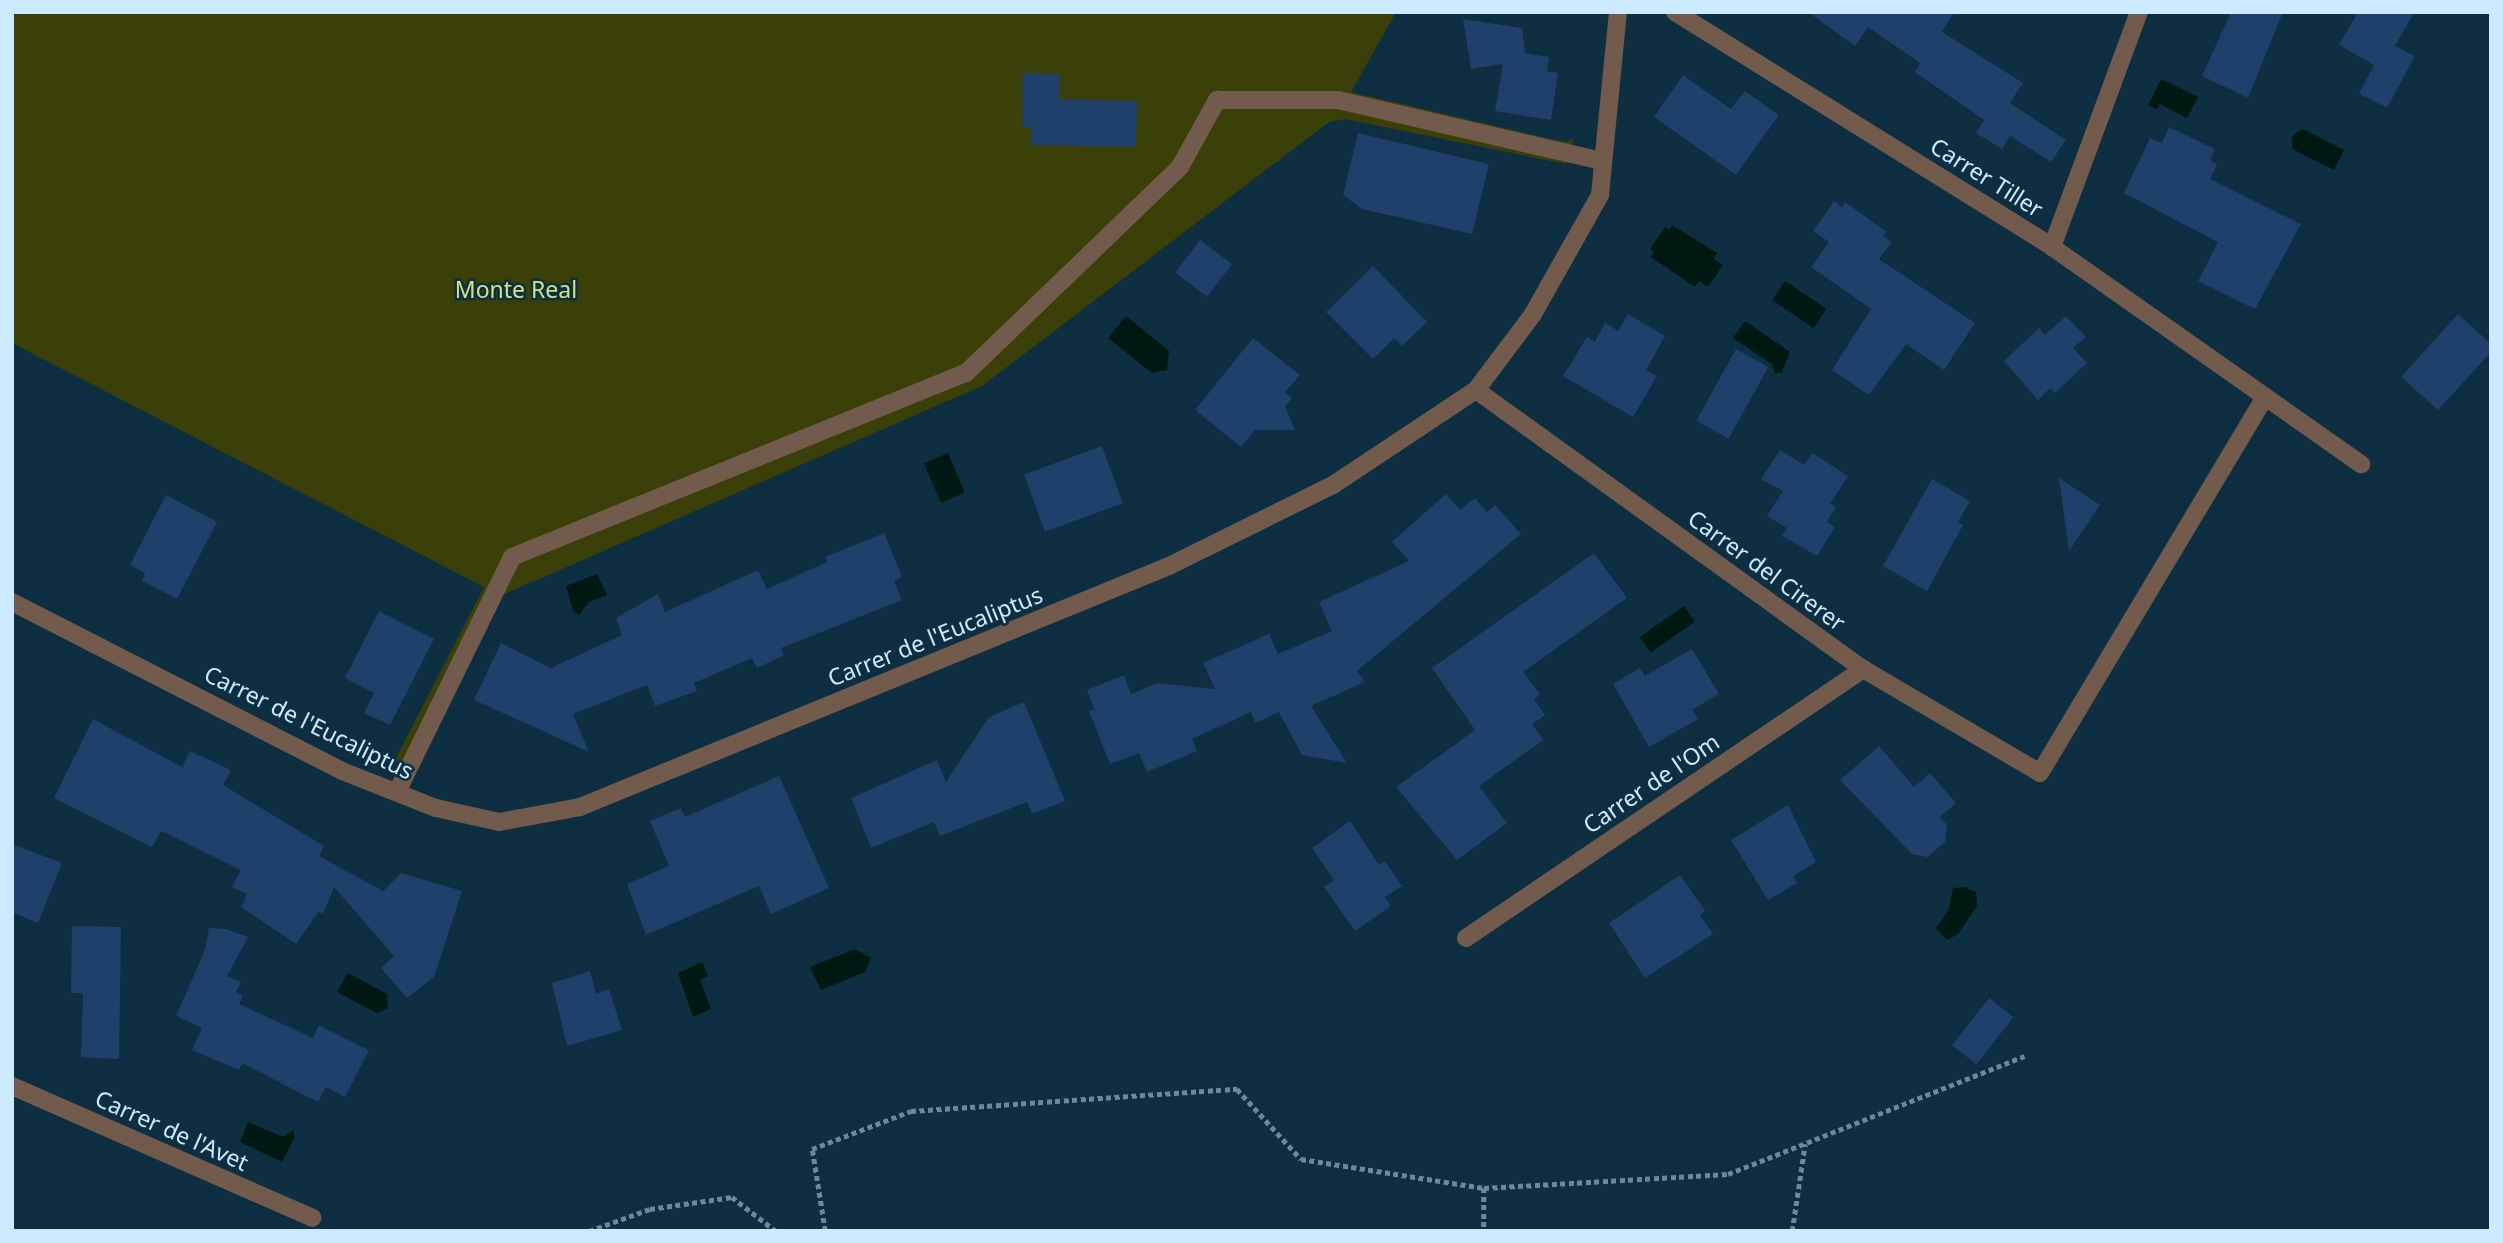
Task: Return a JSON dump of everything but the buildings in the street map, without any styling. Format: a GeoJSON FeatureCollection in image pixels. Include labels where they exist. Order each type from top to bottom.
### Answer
{"type":"FeatureCollection","features":[{"type":"Feature","properties":{"kind":"street","name":"Carrer de l'Eucaliptus"},"geometry":{"type":"LineString","coordinates":[[12,602],[342,771],[436,808],[499,822],[580,807],[1170,566],[1333,485],[1476,390],[1533,314],[1600,195],[1618,12]]}},
{"type":"Feature","properties":{"kind":"street","name":"Carrer Tiller"},"geometry":{"type":"LineString","coordinates":[[1675,12],[2052,247],[2361,464]]}},
{"type":"Feature","properties":{"kind":"street"},"geometry":{"type":"LineString","coordinates":[[2052,247],[2139,12]]}},
{"type":"Feature","properties":{"kind":"street"},"geometry":{"type":"LineString","coordinates":[[397,792],[512,557],[967,373],[1180,167],[1217,100],[1338,100],[1603,161]]}},
{"type":"Feature","properties":{"kind":"street","name":"Carrer del Cirerer"},"geometry":{"type":"LineString","coordinates":[[1476,390],[1863,669],[2040,773],[2265,397]]}},
{"type":"Feature","properties":{"kind":"street","name":"Carrer de l'Om"},"geometry":{"type":"LineString","coordinates":[[1466,938],[1863,669]]}},
{"type":"Feature","properties":{"kind":"street","name":"Carrer de l'Avet"},"geometry":{"type":"LineString","coordinates":[[12,1086],[312,1218]]}},
{"type":"Feature","properties":{"kind":"path"},"geometry":{"type":"LineString","coordinates":[[825,1231],[812,1149],[911,1111],[1237,1089],[1301,1158],[1484,1188],[1728,1174],[2024,1056]]}},
{"type":"Feature","properties":{"kind":"path"},"geometry":{"type":"LineString","coordinates":[[1792,1231],[1805,1143]]}},
{"type":"Feature","properties":{"kind":"path"},"geometry":{"type":"LineString","coordinates":[[1483,1231],[1484,1188]]}},
{"type":"Feature","properties":{"kind":"path"},"geometry":{"type":"LineString","coordinates":[[589,1231],[650,1209],[732,1197],[776,1231]]}},
{"type":"Feature","properties":{"kind":"green space","name":"Monte Real"},"geometry":{"type":"Polygon","coordinates":[[[12,12],[1396,12],[1351,92],[1550,139],[1566,142],[1574,138],[1566,164],[1345,119],[1329,122],[982,386],[500,596],[414,767],[394,762],[484,587],[12,343],[12,12]]]}},
{"type":"Feature","properties":{"kind":"shaded area"},"geometry":{"type":"Polygon","coordinates":[[[2161,79],[2198,97],[2187,118],[2160,104],[2157,109],[2148,105],[2161,79]]]}},
{"type":"Feature","properties":{"kind":"shaded area"},"geometry":{"type":"Polygon","coordinates":[[[2303,129],[2344,150],[2334,170],[2292,149],[2292,136],[2303,129]]]}},
{"type":"Feature","properties":{"kind":"shaded area"},"geometry":{"type":"Polygon","coordinates":[[[1672,225],[1717,253],[1714,259],[1723,265],[1708,287],[1699,281],[1695,287],[1651,257],[1654,252],[1650,249],[1665,227],[1669,230],[1672,225]]]}},
{"type":"Feature","properties":{"kind":"shaded area"},"geometry":{"type":"Polygon","coordinates":[[[1785,281],[1826,309],[1814,328],[1772,300],[1785,281]]]}},
{"type":"Feature","properties":{"kind":"shaded area"},"geometry":{"type":"Polygon","coordinates":[[[1126,316],[1169,351],[1167,370],[1152,373],[1108,338],[1126,316]]]}},
{"type":"Feature","properties":{"kind":"shaded area"},"geometry":{"type":"Polygon","coordinates":[[[1745,321],[1790,352],[1782,372],[1775,374],[1772,364],[1733,338],[1745,321]]]}},
{"type":"Feature","properties":{"kind":"shaded area"},"geometry":{"type":"Polygon","coordinates":[[[948,453],[965,493],[941,503],[924,463],[948,453]]]}},
{"type":"Feature","properties":{"kind":"shaded area"},"geometry":{"type":"Polygon","coordinates":[[[597,574],[607,595],[589,602],[579,615],[573,611],[566,586],[597,574]]]}},
{"type":"Feature","properties":{"kind":"shaded area"},"geometry":{"type":"Polygon","coordinates":[[[1684,606],[1695,622],[1651,653],[1640,637],[1684,606]]]}},
{"type":"Feature","properties":{"kind":"shaded area"},"geometry":{"type":"Polygon","coordinates":[[[1965,887],[1976,892],[1977,906],[1958,934],[1947,940],[1936,928],[1949,909],[1953,888],[1965,887]]]}},
{"type":"Feature","properties":{"kind":"shaded area"},"geometry":{"type":"Polygon","coordinates":[[[855,949],[871,958],[865,972],[821,990],[810,967],[855,949]]]}},
{"type":"Feature","properties":{"kind":"shaded area"},"geometry":{"type":"Polygon","coordinates":[[[702,962],[708,976],[700,980],[711,1009],[693,1017],[678,973],[702,962]]]}},
{"type":"Feature","properties":{"kind":"shaded area"},"geometry":{"type":"Polygon","coordinates":[[[348,973],[387,994],[388,1008],[377,1013],[337,992],[348,973]]]}},
{"type":"Feature","properties":{"kind":"shaded area"},"geometry":{"type":"Polygon","coordinates":[[[248,1122],[283,1137],[293,1130],[295,1137],[282,1162],[240,1142],[248,1122]]]}}]}
